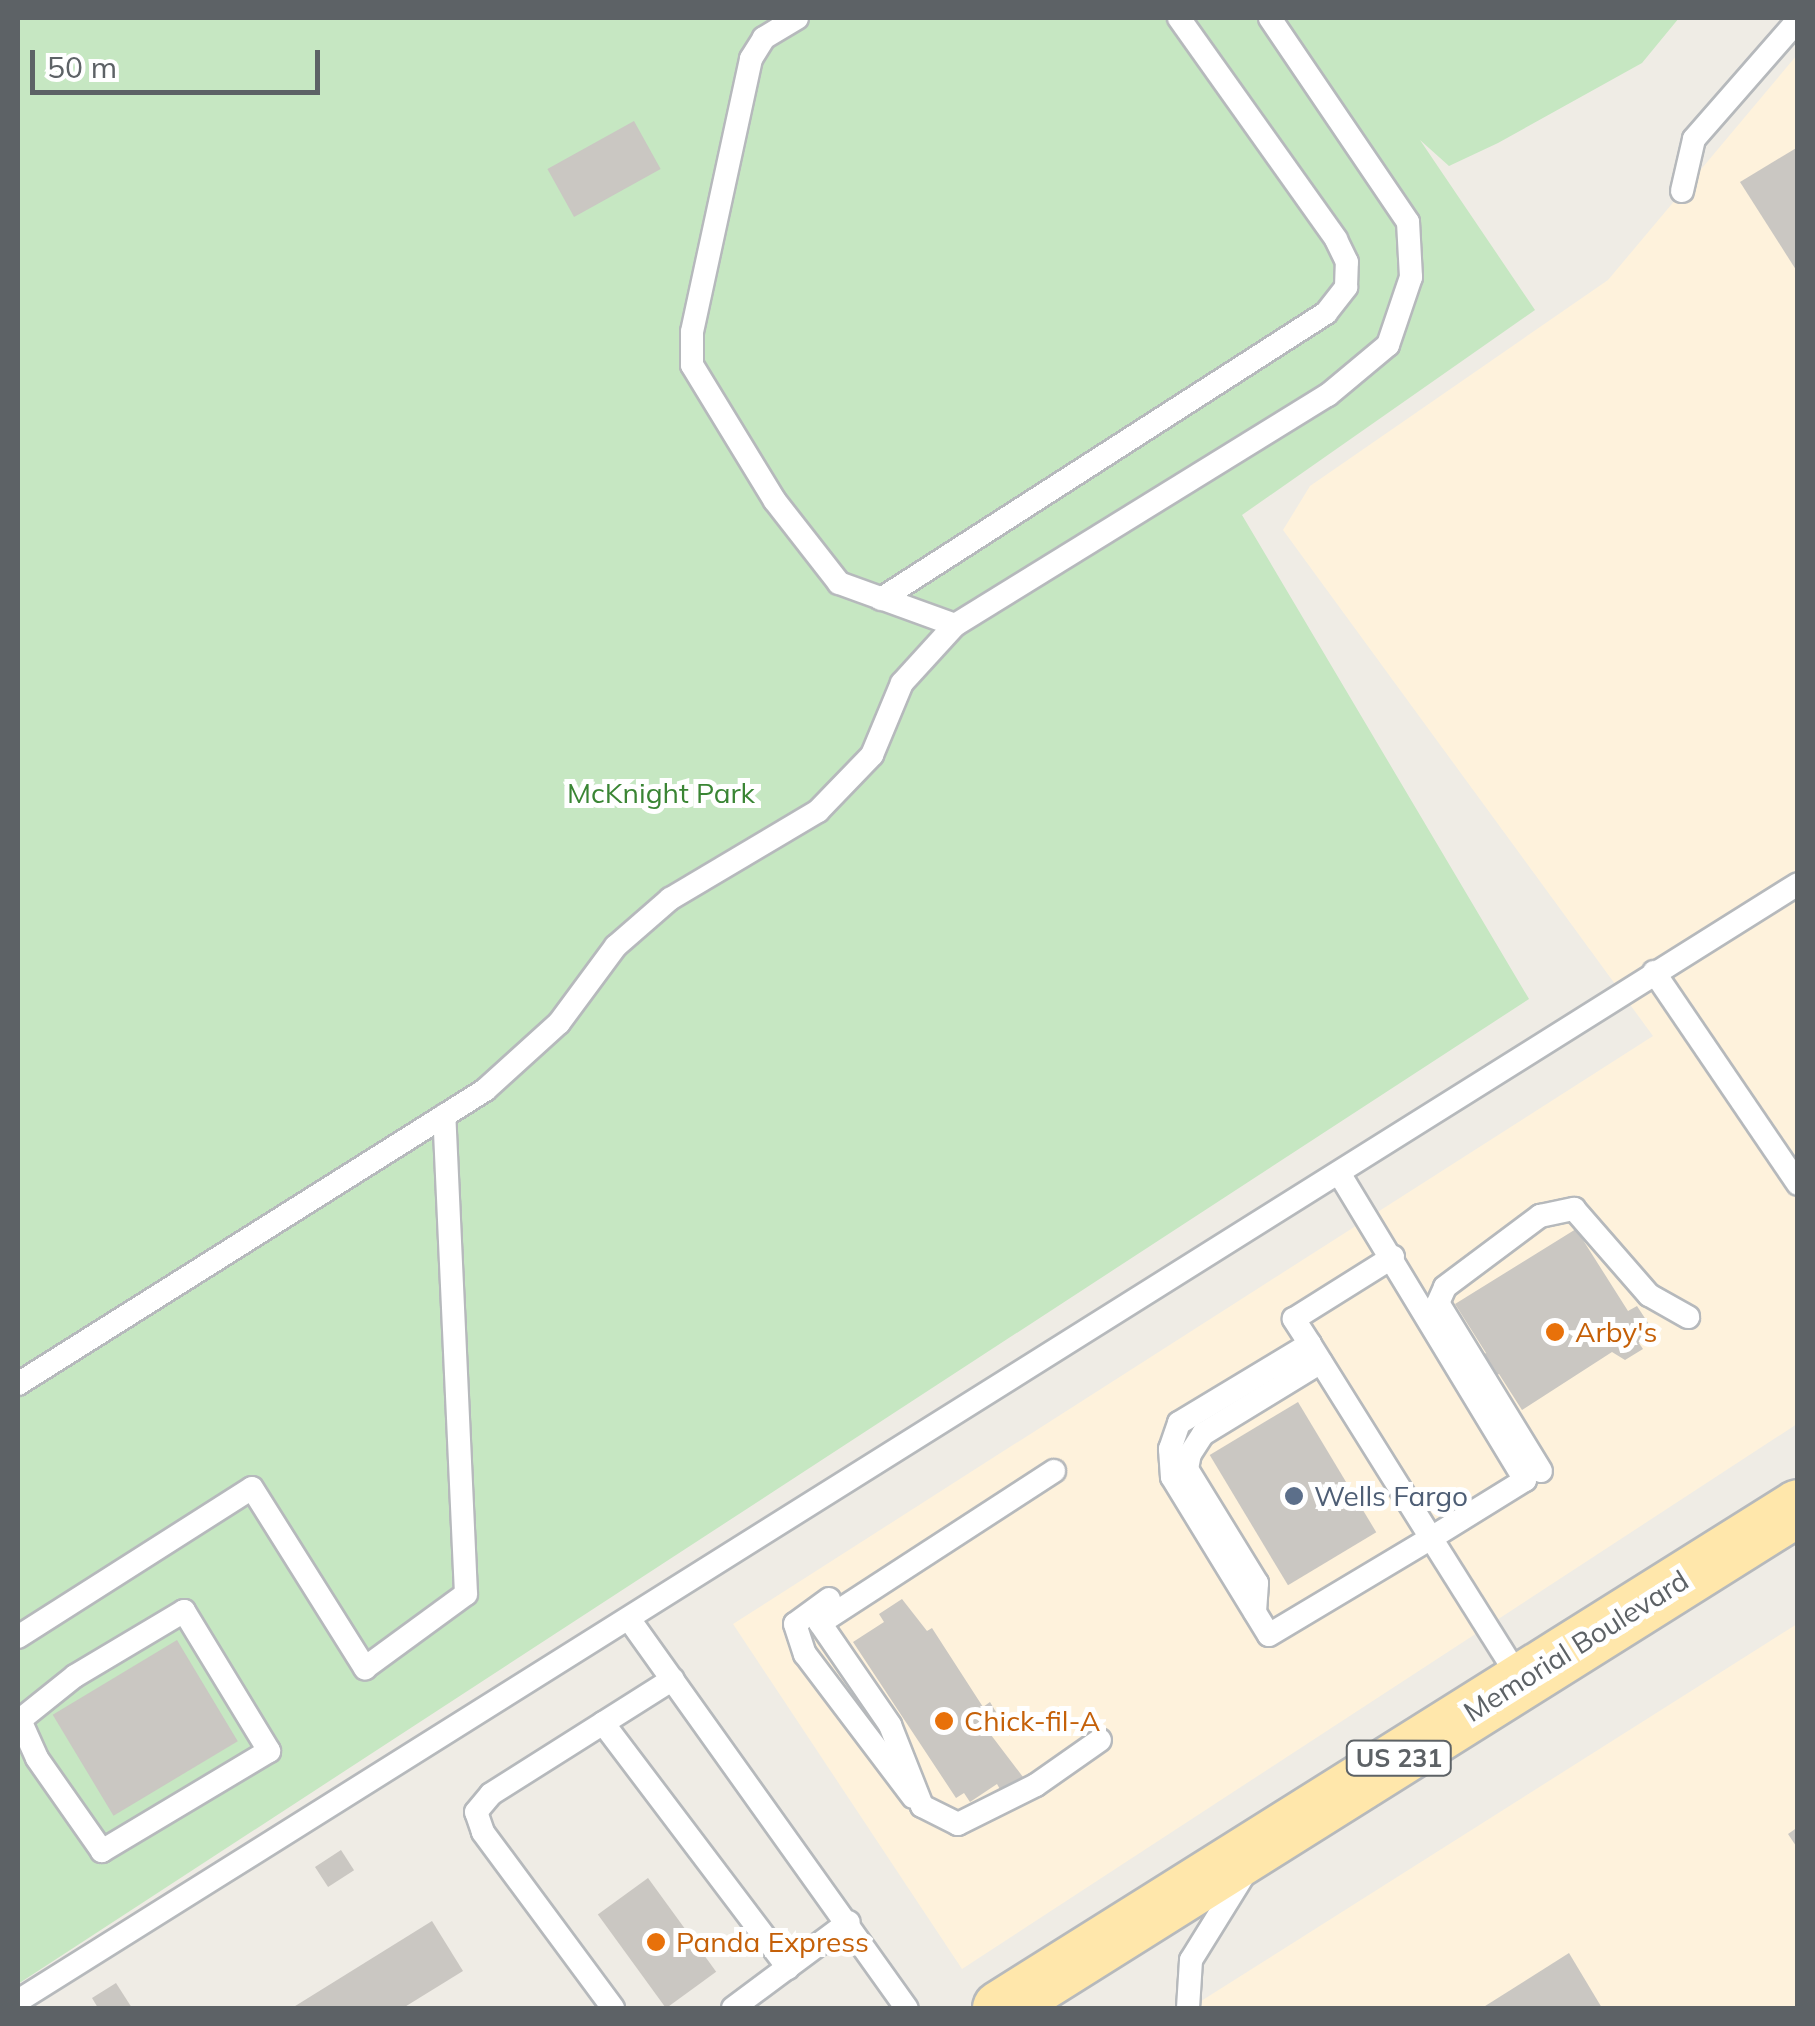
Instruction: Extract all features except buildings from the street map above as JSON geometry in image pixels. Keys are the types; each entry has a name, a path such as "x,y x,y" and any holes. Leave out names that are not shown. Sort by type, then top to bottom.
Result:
{"main road":[{"name":"Memorial Boulevard","path":"1000,2008 1798,1507"}],"lane":[{"path":"797,18 764,38 751,59 692,332 692,365 815,558 840,582 955,625"},
{"path":"881,599 1326,313 1346,287 1347,262 1336,239 1179,18"},
{"path":"18,1384 485,1090 560,1022 616,946 670,899 818,811 872,756 902,683 955,625 1328,395 1388,345 1411,277 1408,222 1270,18"},
{"path":"1682,191 1694,139 1798,20"},
{"path":"18,2002 1798,884"},
{"path":"1654,972 1798,1184"},
{"path":"18,1638 252,1488 365,1668 466,1594 444,1116"},
{"path":"1316,1353 1179,1423 1170,1448 1172,1477 1269,1635 1525,1480 1339,1173"},
{"path":"1541,1471 1438,1303 1444,1287 1540,1216 1574,1209 1649,1295 1688,1316"},
{"path":"1393,1257 1294,1319 1521,1680"},
{"path":"1054,1471 820,1623 890,1725 922,1806 958,1824 990,1812 1100,1740"},
{"path":"184,1610 268,1751 102,1851 27,1764 20,1720 76,1676 184,1610"},
{"path":"628,1618 849,1922 906,2008"},
{"path":"612,2008 484,1832 476,1812 491,1794 672,1679"},
{"path":"603,1723 788,1968"},
{"path":"1188,2008 1191,1960 1267,1841"},
{"path":"733,2008 849,1922"}],"shaded area":[{"path":"1797,55 1797,1424 962,1969 733,1624 1653,1036 1283,530 1310,486 1608,280"},
{"path":"1797,1624 1797,2008 1190,2008"}],"green space":[{"name":"McKnight Park","path":"18,18 1679,18 1642,63 1498,143 1449,166 1420,140 1535,310 1242,515 1529,999 18,1984"}],"place":[{"name":"Arby's","path":"1555,1332"},
{"name":"Wells Fargo","path":"1294,1496"},
{"name":"Chick-fil-A","path":"944,1721"},
{"name":"Panda Express","path":"656,1942"}]}
